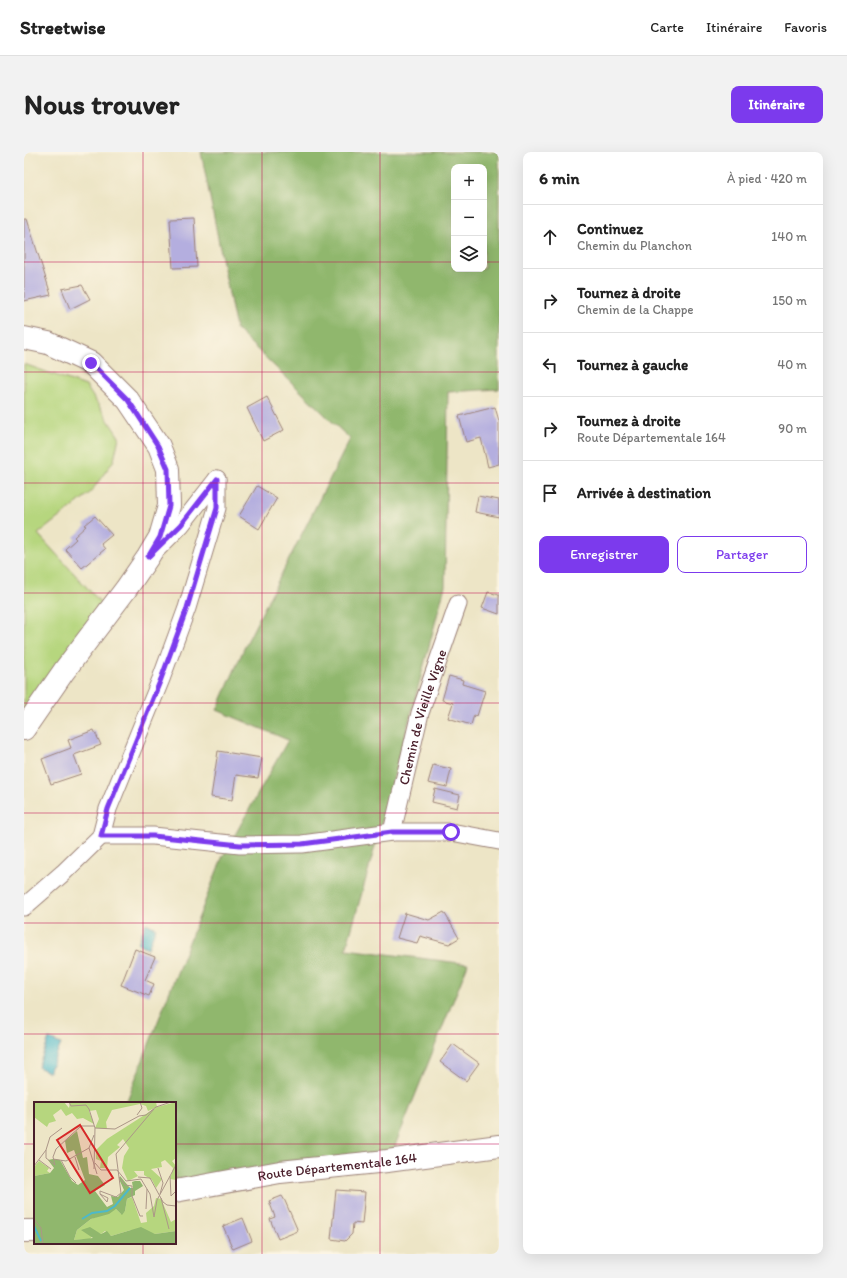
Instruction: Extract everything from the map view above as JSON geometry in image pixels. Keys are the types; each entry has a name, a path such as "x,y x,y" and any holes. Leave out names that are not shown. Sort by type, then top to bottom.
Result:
{"street":[{"path":"24,338 48,343 91,363 128,400 158,446 168,469 169,506 160,537 148,557 126,589 64,671 24,729"},
{"path":"24,907 63,873 101,836 108,809 161,679 187,608 217,508 217,479 181,525 148,557"},
{"name":"Chemin de Vieille Vigne","path":"392,832 420,713 458,604"},
{"path":"101,836 153,836 240,845 302,844 392,832 451,832 499,841"},
{"name":"Route Départementale 164","path":"176,1191 280,1172 387,1161 499,1146"}],"green space":[{"path":"201,152 499,152 499,389 448,392 445,586 384,815 346,949 468,964 392,1153 176,1182 176,1102 126,1102 222,858 288,740 217,710 246,644 350,439 236,329"},
{"path":"24,364 86,386 119,437 114,460 90,493 38,534 101,603 24,714"}],"water":[{"path":"146,923 156,928 148,948 138,943"},
{"path":"49,1039 61,1044 49,1072 38,1067"}],"building":[{"path":"194,218 197,267 173,268 170,219"},
{"path":"24,219 27,219 51,295 24,301"},
{"path":"82,285 90,299 70,309 62,289"},
{"path":"267,397 284,430 263,441 247,408"},
{"path":"495,407 499,421 499,464 488,467 481,438 466,442 459,416"},
{"path":"257,486 277,498 259,529 239,516"},
{"path":"478,496 499,500 499,517 475,512"},
{"path":"95,516 112,535 101,544 105,549 82,568 65,549 76,539 74,537 86,526 84,525"},
{"path":"488,592 499,595 499,614 482,608"},
{"path":"449,676 463,680 462,684 485,691 477,716 474,715 471,725 448,718 453,703 442,700"},
{"path":"94,730 101,745 74,755 81,774 51,784 42,759 71,748 68,740"},
{"path":"218,751 262,758 258,778 236,775 232,800 211,797"},
{"path":"433,765 451,769 447,787 428,783"},
{"path":"435,789 460,795 457,808 432,802"},
{"path":"444,912 459,938 449,944 420,936 417,943 397,938 405,913 429,920"},
{"path":"135,949 155,957 145,980 154,984 149,996 121,985"},
{"path":"453,1044 479,1063 466,1081 440,1062"},
{"path":"336,1190 365,1192 362,1224 353,1223 352,1234 345,1241 331,1239"},
{"path":"282,1196 298,1231 278,1239 270,1219 275,1217 269,1201"},
{"path":"243,1218 252,1241 233,1249 223,1226"}],"route":[{"path":"91,363 128,400 158,446 168,469 169,506 160,537 148,557 181,525 217,479 217,508 187,608 161,679 108,809 101,836 153,836 240,845 302,844 392,832 451,832"}]}
